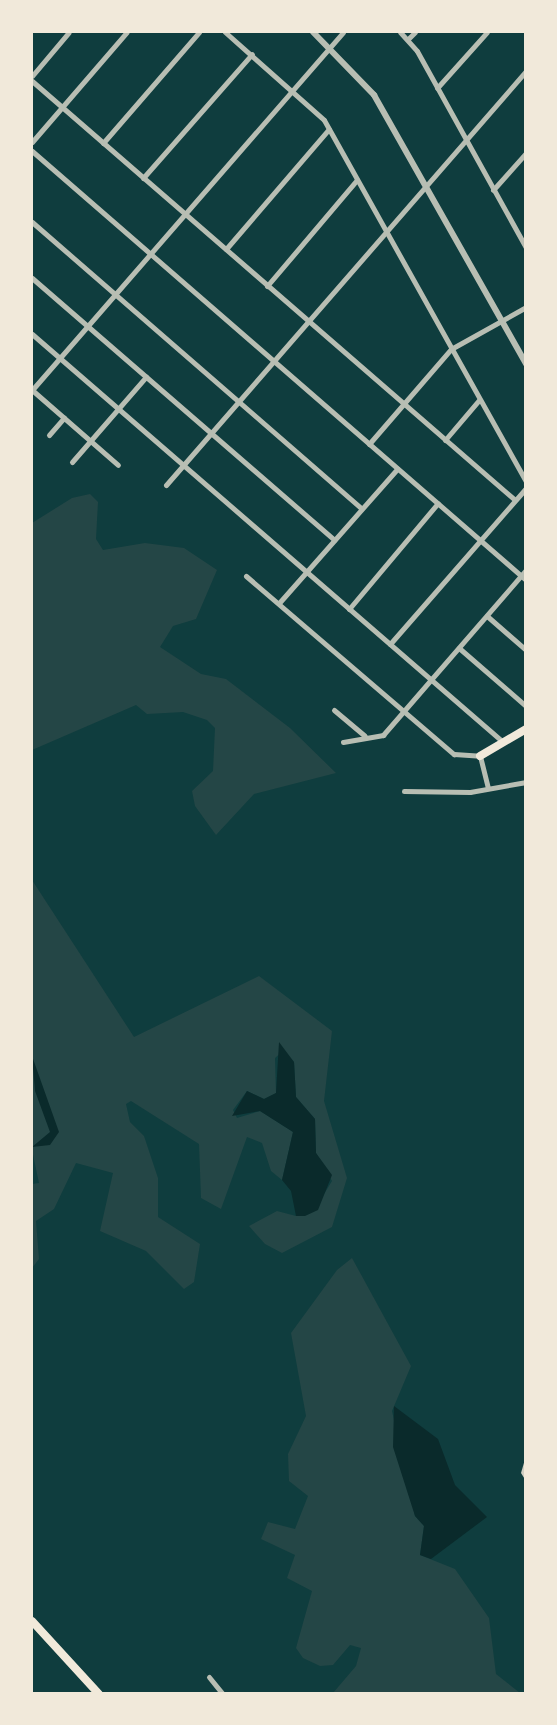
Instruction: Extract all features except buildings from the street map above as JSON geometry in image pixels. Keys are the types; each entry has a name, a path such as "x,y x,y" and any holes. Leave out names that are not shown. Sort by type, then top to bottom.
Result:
{"main road":[{"path":"480,756 525,729"},
{"path":"32,1621 99,1694"}],"street":[{"path":"32,76 69,32"},
{"path":"32,142 127,32"},
{"path":"103,143 199,32"},
{"path":"225,32 293,90 329,129 525,482"},
{"path":"313,32 330,46 374,95 525,364"},
{"path":"118,465 32,390 343,32"},
{"path":"400,32 408,39 437,88 493,190 523,238 525,248"},
{"path":"408,39 415,32"},
{"path":"437,88 487,32"},
{"path":"143,178 252,54"},
{"path":"166,485 426,185 524,76"},
{"path":"32,81 514,500"},
{"path":"226,249 329,129"},
{"path":"32,151 523,578"},
{"path":"493,190 525,153"},
{"path":"267,286 357,180"},
{"path":"32,222 361,508"},
{"path":"32,278 334,540"},
{"path":"369,444 451,349 525,307"},
{"path":"32,334 503,742"},
{"path":"72,462 146,376"},
{"path":"445,440 479,400"},
{"path":"49,435 64,418"},
{"path":"279,603 397,468"},
{"path":"390,644 525,488"},
{"path":"349,609 438,504"},
{"path":"343,742 365,736 383,735 523,578 525,570"},
{"path":"246,576 454,754 480,756 488,787"},
{"path":"487,616 525,650"},
{"path":"459,648 525,706"},
{"path":"334,710 365,736"},
{"path":"404,791 488,787 525,782"},
{"path":"525,1137 525,1154"},
{"path":"209,1677 223,1694"}],"shaded area":[{"path":"90,494 98,502 96,539 103,550 145,543 184,548 217,570 196,619 173,626 160,647 201,674 226,679 290,728 336,773 254,794 216,835 195,806 192,791 213,771 215,728 207,720 183,712 147,714 136,705 32,750 32,523 72,498"},
{"path":"32,880 134,1037 259,976 332,1031 324,1101 347,1178 332,1227 282,1253 265,1244 249,1226 277,1211 296,1216 324,1194 332,1181 316,1153 315,1119 296,1097 294,1062 283,1051 275,1058 276,1093 264,1099 247,1091 233,1110 237,1118 260,1111 293,1132 282,1180 271,1171 262,1143 247,1137 221,1209 201,1198 199,1144 131,1101 126,1104 130,1122 144,1136 158,1178 158,1217 200,1244 194,1282 184,1289 146,1251 100,1231 113,1173 76,1163 54,1209 36,1221 39,1259 32,1268 32,1184 39,1183 32,1150"},
{"path":"279,1042 294,1062 296,1097 315,1119 316,1153 332,1175 318,1210 305,1216 296,1216 291,1191 282,1180 293,1132 260,1111 232,1116 247,1091 264,1099 276,1093"},
{"path":"32,1056 59,1132 50,1145 32,1147 50,1132 35,1091"},
{"path":"352,1258 411,1366 392,1411 415,1516 424,1526 420,1555 455,1569 489,1618 496,1674 520,1693 333,1693 356,1666 361,1648 350,1645 333,1665 320,1666 303,1658 296,1648 312,1591 287,1578 295,1555 261,1539 268,1522 295,1529 308,1496 289,1481 288,1454 306,1416 291,1333 337,1270"},
{"path":"394,1406 438,1439 455,1485 487,1517 431,1559 420,1555 424,1526 415,1516 393,1447"}]}
